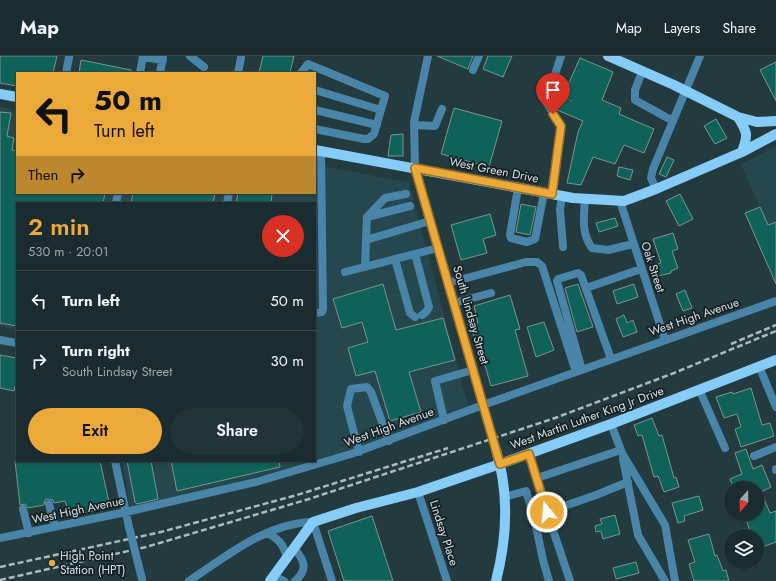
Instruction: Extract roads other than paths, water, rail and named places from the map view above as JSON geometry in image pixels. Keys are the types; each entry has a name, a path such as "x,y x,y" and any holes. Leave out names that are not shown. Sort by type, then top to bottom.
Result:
{"main road":[{"path":"608,56 686,91 738,118 757,122 776,121"},
{"path":"0,94 16,97"},
{"path":"738,118 746,130 747,138 742,152"},
{"name":"West Green Drive","path":"318,151 552,194 585,199 620,201 656,189 742,152 776,134"},
{"name":"West Martin Luther King Jr Drive","path":"313,522 356,508 418,492 529,454 776,360"},
{"name":"South Lindsay Street","path":"496,450 500,464 504,497 504,534 496,581"},
{"path":"272,578 313,522"}],"street":[{"path":"190,56 204,67"},
{"name":"South Lindsay Street","path":"428,56 416,106 414,125 415,168 496,450"},
{"path":"473,70 479,56"},
{"path":"518,188 510,235 512,238 527,242 535,239 552,194 561,126 546,102 561,56"},
{"path":"656,189 651,178 653,169 700,56"},
{"path":"66,72 69,57"},
{"path":"140,72 143,57 163,58 160,72"},
{"path":"238,72 241,58"},
{"path":"302,72 308,64 383,94 385,99 374,134 368,139 316,129"},
{"path":"642,72 635,90 635,100 673,121"},
{"path":"316,90 381,110"},
{"path":"414,125 435,126 442,109"},
{"path":"316,110 377,125"},
{"path":"318,151 323,279 318,313"},
{"path":"365,266 367,217 385,198 406,194"},
{"path":"552,194 560,209 563,247"},
{"path":"585,199 584,218 586,240 592,248 608,250 633,244"},
{"name":"Oak Street","path":"620,201 665,340"},
{"path":"367,217 410,206"},
{"path":"366,240 430,221"},
{"path":"345,272 438,248"},
{"path":"395,259 410,313 418,316 426,312 429,307 415,254"},
{"path":"448,283 526,262 537,262 542,266 560,321 579,371"},
{"path":"586,288 641,269"},
{"path":"579,371 557,281 558,279 578,273 581,275 611,360"},
{"path":"454,303 491,293"},
{"name":"West High Avenue","path":"0,538 126,512 256,482 358,452 483,405 776,301"},
{"path":"0,340 16,343"},
{"path":"759,366 776,406"},
{"path":"444,420 435,381 473,370"},
{"path":"358,452 346,406 351,389 367,387 371,392 389,441"},
{"path":"699,389 725,448"},
{"path":"611,424 622,451 665,525 675,581"},
{"path":"754,456 776,447"},
{"path":"537,478 622,451"},
{"path":"622,451 638,535 665,581"},
{"path":"529,454 570,581"},
{"path":"115,462 142,580"},
{"path":"534,517 628,482"},
{"path":"504,497 540,487"},
{"path":"526,491 534,517 549,581"},
{"name":"Lindsay Place","path":"418,492 447,581"},
{"path":"49,504 55,527"},
{"path":"23,509 29,533"},
{"path":"189,581 260,535 296,522 313,522 332,581"},
{"path":"267,533 278,539 284,547 287,558"},
{"path":"294,548 304,559 302,571 295,581"},
{"path":"272,578 284,581"}],"railway":[{"path":"731,344 776,325"},
{"path":"0,580 146,547 309,499 555,418 674,373 776,331"},
{"path":"0,567 161,532 297,495 448,448"}],"place":[{"name":"High Point Station (HPT)","path":"52,563"}]}
